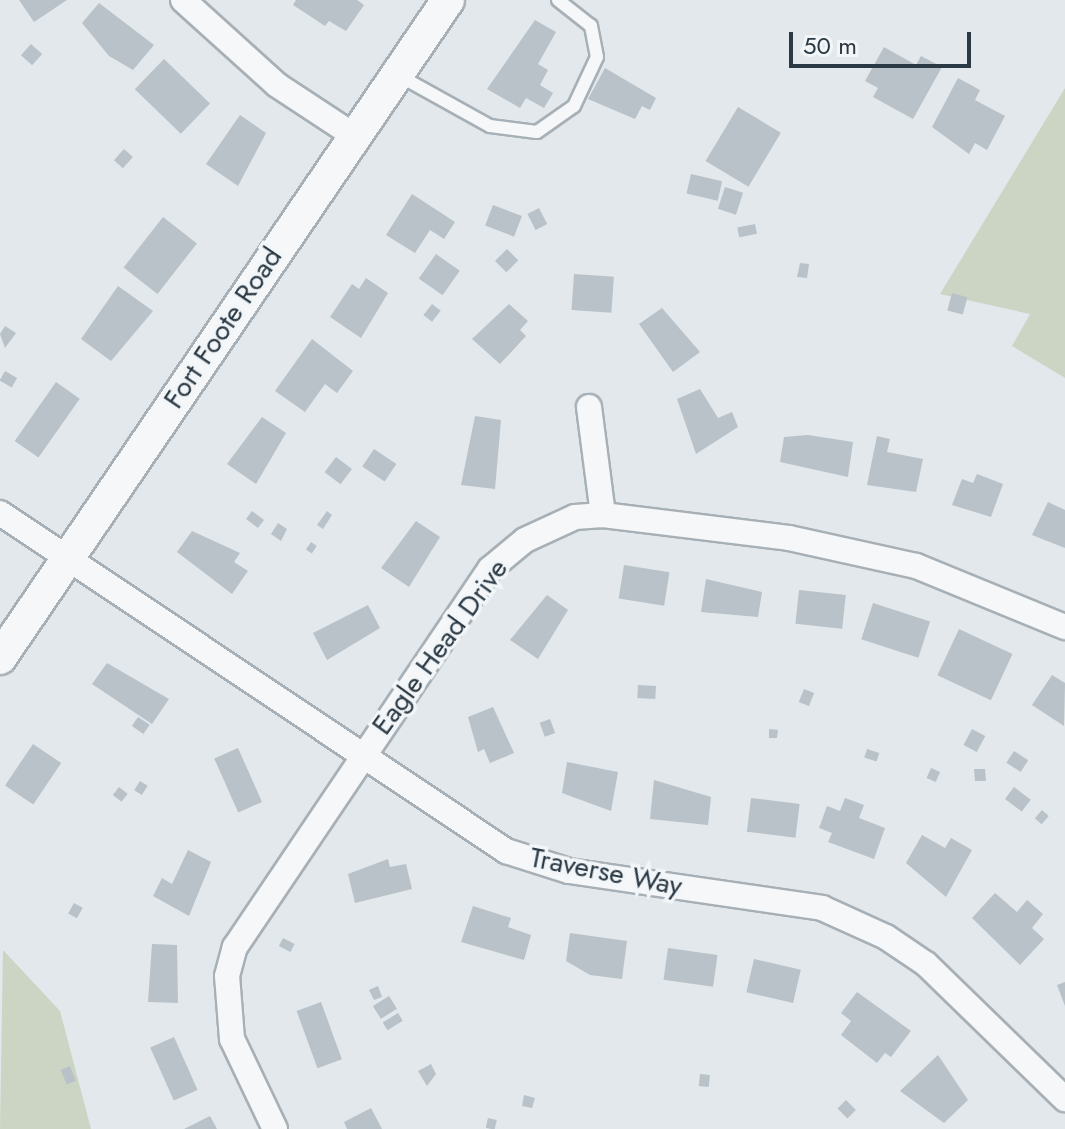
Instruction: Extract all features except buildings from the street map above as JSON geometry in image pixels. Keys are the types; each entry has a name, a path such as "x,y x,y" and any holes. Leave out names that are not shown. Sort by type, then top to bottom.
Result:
{"street":[{"path":"183,0 277,85 353,135"},
{"name":"Fort Foote Road","path":"0,658 353,135 448,0"},
{"path":"589,407 603,515"},
{"name":"Traverse Way","path":"0,513 463,828 538,863 822,908 855,920 926,964 1065,1099"},
{"name":"Eagle Head Drive","path":"275,1129 232,1039 227,976 260,901 490,569 549,525 603,515 863,551 966,583 1065,627"}],"lane":[{"path":"396,74 490,126 537,132 574,106 597,57 591,26 558,0"}],"green space":[{"path":"1065,88 1065,378 1012,346 1030,314 940,294"},
{"path":"3,950 60,1011 91,1129 0,1129"}]}
